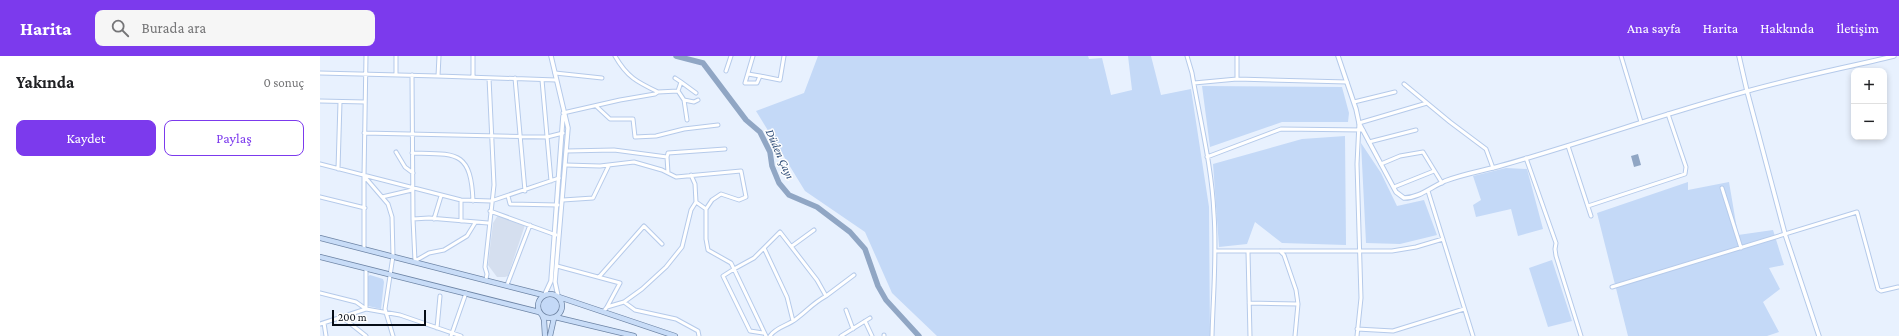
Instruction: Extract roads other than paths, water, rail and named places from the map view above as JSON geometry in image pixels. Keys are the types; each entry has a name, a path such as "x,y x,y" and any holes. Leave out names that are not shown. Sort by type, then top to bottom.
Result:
{"main road":[{"path":"320,238 486,279 544,295 551,293 605,309 675,336"},
{"path":"320,257 540,314 545,318 555,317 614,334 634,336"},
{"path":"544,295 537,305 544,320 544,336"},
{"path":"550,336 555,317 562,309 562,304 558,296"}],"street":[{"path":"364,250 364,133 366,56"},
{"path":"396,56 396,75"},
{"path":"438,76 439,56"},
{"path":"473,56 473,76"},
{"path":"551,56 563,113 568,128 555,282 558,296"},
{"path":"615,56 621,68 634,80 658,92"},
{"path":"726,71 731,56"},
{"path":"754,56 746,83 757,83 760,76"},
{"path":"748,74 780,80 784,56"},
{"path":"1187,56 1194,83 1212,182 1215,251 1212,336"},
{"path":"1237,56 1237,79"},
{"path":"1338,56 1354,102 1359,123 1396,192 1404,198 1418,196 1442,183 1746,91 1894,56"},
{"path":"1621,56 1641,122"},
{"path":"1739,56 1746,91 1785,234 1819,336"},
{"path":"554,72 602,78"},
{"path":"320,73 473,76 489,78 556,80"},
{"path":"412,75 413,219 415,261 429,253 444,250 467,236 475,223"},
{"path":"486,279 487,274 485,267 488,223 494,185 493,136 489,78"},
{"path":"515,78 525,191"},
{"path":"675,78 696,93"},
{"path":"1194,83 1237,79 1346,82"},
{"path":"542,80 551,181"},
{"path":"678,91 681,82"},
{"path":"1404,84 1486,149 1493,168"},
{"path":"563,113 655,94 658,92 678,91"},
{"path":"678,91 684,100 687,120"},
{"path":"1354,102 1395,92"},
{"path":"684,100 694,102 698,100"},
{"path":"320,101 365,102"},
{"path":"338,169 340,102"},
{"path":"1359,123 1427,103"},
{"path":"596,106 610,119 633,119 635,137 656,136 684,129 718,125"},
{"path":"544,295 551,281 556,235 563,113"},
{"path":"1588,206 1685,174 1686,168 1668,114"},
{"path":"1356,336 1361,298 1361,251 1357,164 1359,123"},
{"path":"1207,157 1281,129 1345,128 1363,130"},
{"path":"1368,142 1416,130"},
{"path":"364,133 547,137 562,133"},
{"path":"1568,146 1591,216"},
{"path":"668,173 668,153 725,149"},
{"path":"567,151 614,150 667,157"},
{"path":"1381,164 1400,156 1422,151 1442,183"},
{"path":"396,152 405,167 413,173"},
{"path":"412,153 448,154 460,159 467,166 470,172 473,201"},
{"path":"1526,158 1556,243 1556,256 1581,336"},
{"path":"566,165 609,165 634,162 676,177 742,171 746,196 739,200 721,194 712,200 706,209 706,239 708,250 731,263 765,334"},
{"path":"320,164 441,196 473,201 491,201 525,191 559,178"},
{"path":"563,200 593,198 609,165"},
{"path":"1394,187 1434,171"},
{"path":"605,309 624,302 642,289 666,267 682,247 691,210 696,202 695,184 691,175"},
{"path":"364,176 388,204 392,217 394,256 390,275 386,311 393,336"},
{"path":"1722,188 1741,248"},
{"path":"382,197 413,189"},
{"path":"1428,191 1472,336"},
{"path":"434,219 441,196"},
{"path":"508,196 510,204 558,205"},
{"path":"320,197 364,208"},
{"path":"461,200 461,221"},
{"path":"696,202 706,209"},
{"path":"490,211 556,235"},
{"path":"1612,287 1857,212 1878,289 1881,291 1898,287"},
{"path":"413,219 425,218 488,223"},
{"path":"507,285 530,225"},
{"path":"599,277 644,226 662,244"},
{"path":"792,246 814,230"},
{"path":"765,334 750,331 723,276 754,258 780,232 817,280 826,296"},
{"path":"1215,251 1392,251 1416,247 1442,239"},
{"path":"764,248 787,297 793,321"},
{"path":"1280,250 1284,255 1296,290 1298,304 1295,336"},
{"path":"1248,252 1250,336"},
{"path":"557,266 620,283 605,309"},
{"path":"366,268 366,309"},
{"path":"770,336 774,331 793,321 811,305 826,296 854,275"},
{"path":"320,293 356,302 366,309"},
{"path":"452,335 466,294"},
{"path":"437,328 440,296"},
{"path":"356,302 356,312"},
{"path":"624,302 635,310 676,319 698,331 699,336"},
{"path":"1249,303 1298,304"},
{"path":"326,336 322,324 366,309 386,311 437,328 452,335 461,336"},
{"path":"1357,329 1393,331 1464,309"},
{"path":"846,310 853,329"},
{"path":"342,316 356,330 366,336"},
{"path":"841,336 847,335 853,329 870,318"},
{"path":"865,321 872,336"}],"waterway":[{"name":"Düden Çayı","path":"676,56 703,63 746,120 760,132 770,152 772,166 779,183 789,195 817,207 850,232 865,249 878,286 886,300 919,336"}]}
